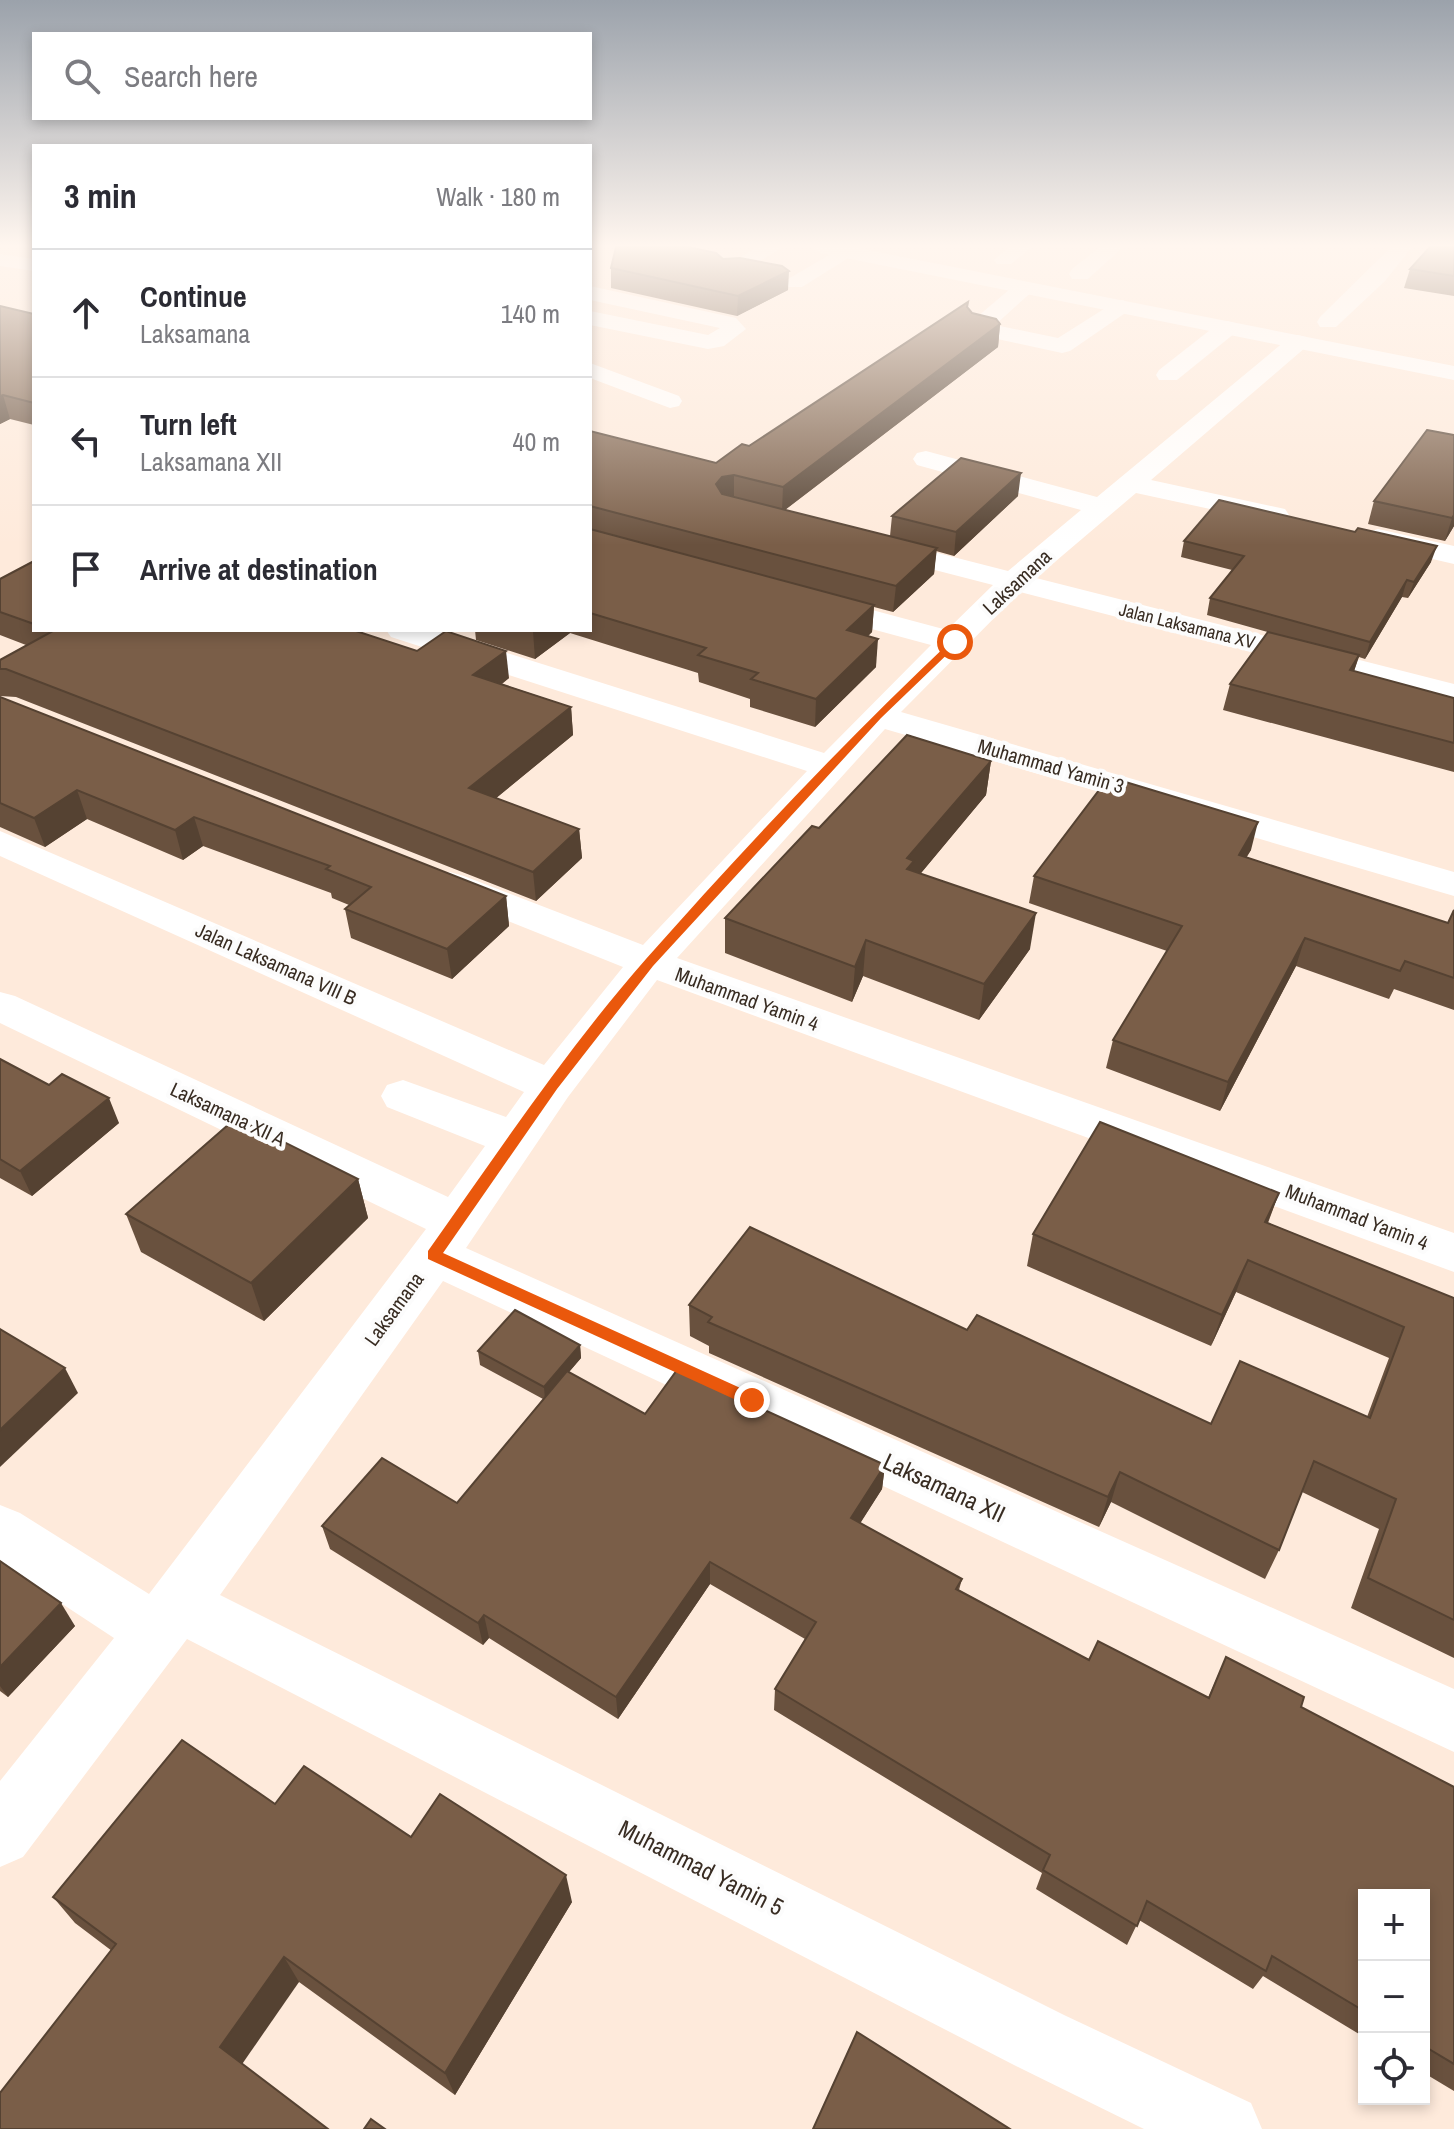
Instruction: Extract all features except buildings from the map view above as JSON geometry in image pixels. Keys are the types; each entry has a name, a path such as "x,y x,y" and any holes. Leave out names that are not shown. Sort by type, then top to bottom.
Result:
{"street":[{"path":"1168,375 1204,346"},
{"name":"Laksamana","path":"0,1834 168,1618 552,1086 649,963 878,716 1014,581 1291,346"},
{"path":"1371,346 1454,373"},
{"path":"592,371 670,401"},
{"path":"926,459 1115,495 1299,520"},
{"path":"1346,531 1454,555"},
{"name":"Jalan Laksamana XV","path":"851,540 1454,694"},
{"path":"789,596 955,642"},
{"path":"408,632 831,767"},
{"name":"Muhammad Yamin 3","path":"878,716 1454,884"},
{"name":"Jalan Laksamana VIII B","path":"0,842 552,1086"},
{"name":"Muhammad Yamin 4","path":"414,870 649,963 1454,1253"},
{"name":"Laksamana XII A","path":"0,1006 445,1238"},
{"path":"403,1096 515,1139"},
{"name":"Laksamana XII","path":"445,1238 1454,1721"},
{"name":"Muhammad Yamin 5","path":"0,1531 168,1618 1225,2129"}],"route":[{"path":"752,1400 434,1255 552,1086 649,963 878,716 955,642"}]}
